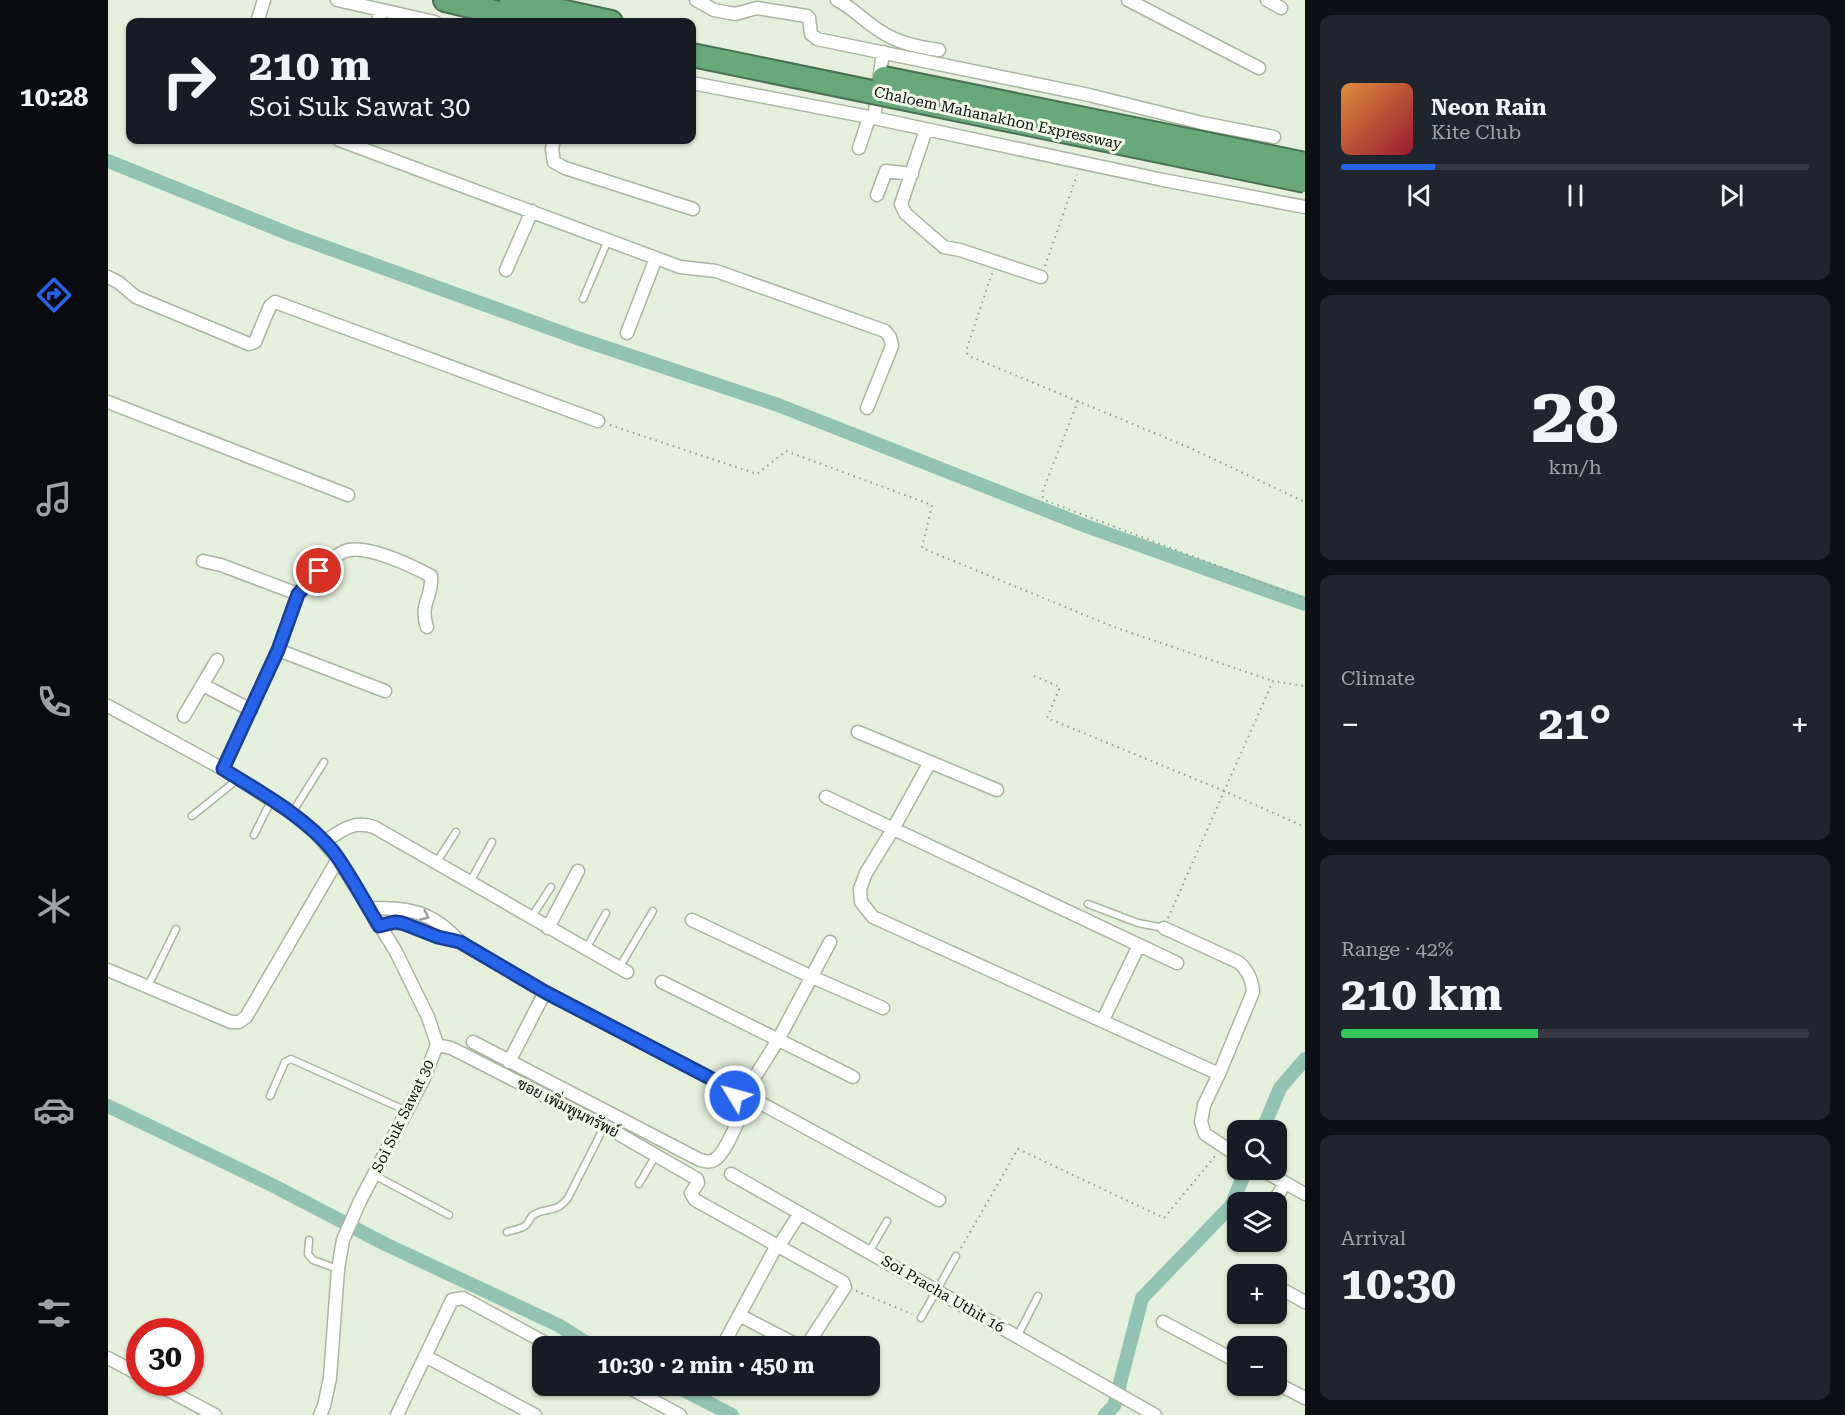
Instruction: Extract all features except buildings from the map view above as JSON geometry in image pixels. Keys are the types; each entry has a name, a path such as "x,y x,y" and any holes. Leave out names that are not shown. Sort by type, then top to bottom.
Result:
{"highway":[{"path":"445,0 523,18"},
{"path":"511,0 593,18"},
{"name":"Chaloem Mahanakhon Expressway","path":"696,40 1305,164"},
{"name":"Chaloem Mahanakhon Expressway","path":"696,55 1305,181"}],"street":[{"path":"258,18 264,0"},
{"path":"337,0 380,17"},
{"path":"484,0 563,18"},
{"path":"696,0 714,10 735,14 757,8 807,16 811,34 817,39 1080,93 1202,123 1274,137"},
{"path":"837,0 852,3 879,31 895,39 911,45 939,50"},
{"path":"1128,0 1259,68"},
{"path":"1267,0 1281,8"},
{"path":"696,47 1305,172"},
{"path":"859,148 871,118 883,52"},
{"path":"696,84 1305,207"},
{"path":"926,129 901,204 905,213 944,247 1041,277"},
{"path":"350,144 656,258 693,270 716,271 885,331 890,337 892,346 867,408"},
{"path":"553,144 554,162 565,168 693,209"},
{"path":"877,195 886,171 912,174"},
{"path":"506,270 532,211"},
{"path":"627,333 656,258"},
{"path":"108,277 136,297 249,344 255,342 270,306 275,302 598,421"},
{"path":"108,402 348,495"},
{"path":"223,769 278,650 298,594 319,571 342,552 353,549 368,550 431,576 432,586 423,613 427,627"},
{"path":"203,561 221,565 298,594"},
{"path":"278,650 385,691"},
{"path":"184,716 217,660"},
{"path":"203,685 250,710"},
{"name":"Soi Suk Sawat 30","path":"108,706 238,778 292,813 324,842 338,859 394,950 428,1017 437,1045 424,1078 343,1240 338,1269 330,1378 320,1415"},
{"path":"858,732 997,790"},
{"path":"930,762 866,873 860,889 861,902 873,917 1219,1074"},
{"path":"826,797 1177,963"},
{"path":"324,842 351,825 365,825 623,970"},
{"path":"108,970 231,1022 239,1022 246,1017 338,859"},
{"path":"548,928 578,871"},
{"path":"368,908 395,908 417,912 445,925 460,942"},
{"path":"692,920 812,977 884,1008"},
{"path":"379,926 395,922 402,923 438,937 460,942 545,992 735,1091"},
{"path":"1164,928 1238,962 1245,968 1252,981 1253,992 1204,1105 1201,1122 1205,1134 1227,1149"},
{"path":"751,1083 778,1040 830,942"},
{"path":"1103,1020 1139,945"},
{"path":"662,982 853,1077"},
{"path":"509,1062 545,992"},
{"path":"473,1042 700,1160 708,1162 716,1160 722,1152 750,1102 757,1090 751,1083 741,1083 735,1091 737,1100 750,1102 939,1200"},
{"name":"ซอย เพิ่มพูนทรัพย์","path":"437,1045 451,1048 656,1155 697,1179 698,1183 691,1193 695,1200 780,1243"},
{"name":"Soi Pracha Uthit 16","path":"731,1174 1155,1415"},
{"path":"1280,1180 1305,1194"},
{"path":"1280,1192 1285,1183"},
{"path":"728,1336 780,1243 800,1213"},
{"path":"739,1315 795,1344 802,1345 809,1342 845,1287 843,1282 780,1243"},
{"path":"1287,1292 1305,1302"},
{"path":"397,1415 453,1300 463,1298 534,1336"},
{"path":"1163,1322 1227,1356"},
{"path":"425,1356 535,1415"},
{"path":"108,1358 126,1368"},
{"path":"1287,1389 1305,1398"},
{"path":"179,1396 215,1415"},
{"path":"645,1396 680,1415"}],"lane":[{"path":"583,299 608,240"},
{"path":"292,813 324,762"},
{"path":"192,816 238,778"},
{"path":"254,835 272,800"},
{"path":"436,863 456,832"},
{"path":"470,883 492,842"},
{"path":"531,918 551,887"},
{"path":"1088,904 1138,923 1164,928"},
{"path":"623,970 653,910"},
{"path":"586,950 606,913"},
{"path":"148,986 176,929"},
{"path":"270,1096 285,1062 291,1059 407,1110"},
{"path":"507,1232 525,1226 532,1217 542,1212 562,1206 604,1127"},
{"path":"639,1184 656,1155"},
{"path":"374,1175 449,1215"},
{"path":"869,1253 887,1221"},
{"path":"309,1240 308,1254 313,1260 338,1269"},
{"path":"921,1318 956,1256"},
{"path":"1017,1337 1038,1296"}],"path":[{"path":"1041,277 1081,162"},
{"path":"996,262 967,353 1188,447 1305,502"},
{"path":"1078,401 1042,493 1043,498 1305,599"},
{"path":"598,421 757,474 786,451 932,505 922,548 1114,627 1273,681 1305,686"},
{"path":"1034,676 1060,687 1047,718 1305,827"},
{"path":"1164,928 1273,681"},
{"path":"956,1256 1018,1149 1164,1218 1223,1147"},
{"path":"845,1287 921,1318"}],"waterway":[{"path":"108,161 292,235 577,338 778,405 1086,526 1305,604"},
{"path":"1267,1120 1280,1088 1305,1059"},
{"path":"108,1106 274,1186 385,1244 558,1325 576,1336"},
{"path":"1105,1415 1114,1406 1142,1298 1231,1206 1242,1180"},
{"path":"695,1396 732,1415"}],"route":[{"path":"319,571 298,594 278,650 223,769 266,795 315,832 338,859 379,926 395,922 402,923 438,937 460,942 545,992 735,1091 735,1096"}]}
